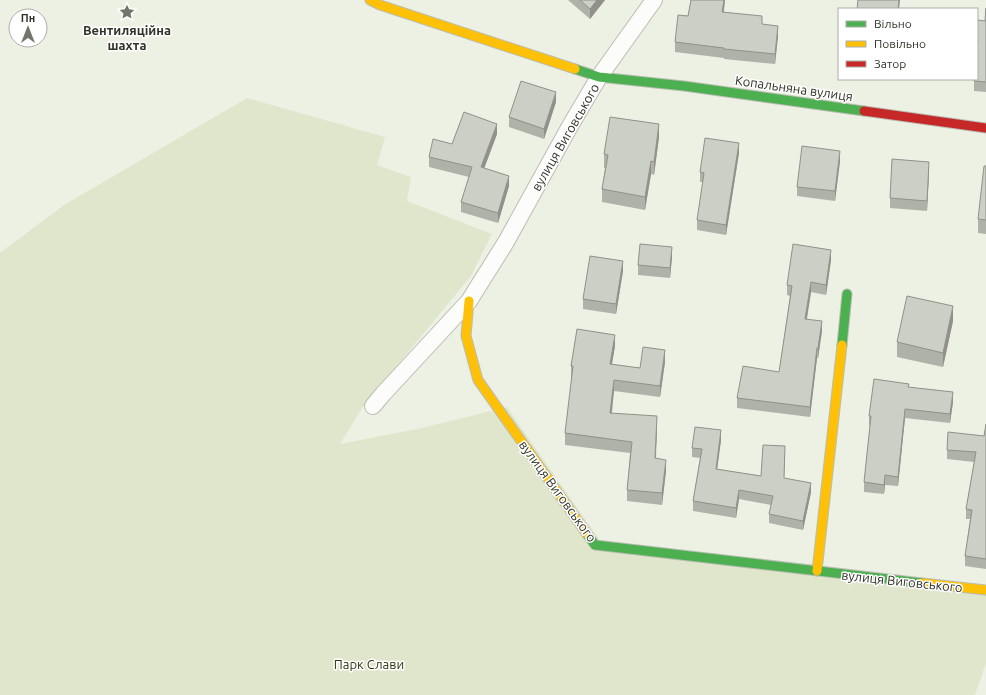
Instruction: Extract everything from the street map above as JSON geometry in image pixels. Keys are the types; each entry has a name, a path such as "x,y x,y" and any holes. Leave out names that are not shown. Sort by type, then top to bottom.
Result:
{"street":[{"name":"вулиця Виговського","path":"370,0 380,5 599,77 570,126 506,242 469,301 373,406"},
{"path":"599,77 654,0"},
{"name":"Копальняна вулиця","path":"599,77 684,86 986,128"},
{"path":"817,571 847,294"},
{"name":"вулиця Виговського","path":"469,301 466,336 478,380 595,545 986,590"}],"green space":[{"name":"Парк Слави","path":"247,98 385,137 377,165 411,177 407,201 492,234 471,276 362,408 340,444 422,428 507,407 601,542 986,585 986,663 975,695 0,695 0,253 64,205"}],"building":[{"path":"580,0 597,0 590,9"},
{"path":"691,0 724,0 722,12 762,16 762,24 778,26 775,54 675,42 678,15 688,16"},
{"path":"858,0 899,0 898,8 857,8"},
{"path":"986,8 986,82 974,81 978,80 978,20 985,21"},
{"path":"521,81 556,92 544,129 509,117"},
{"path":"464,112 497,124 481,167 509,176 498,213 461,202 472,167 429,157 433,139 452,144"},
{"path":"610,117 659,124 654,162 651,161 645,197 602,189 608,155 604,154"},
{"path":"705,138 739,143 726,225 697,220 704,173 700,172"},
{"path":"802,146 840,151 835,191 797,187"},
{"path":"892,159 929,162 927,201 890,198"},
{"path":"984,166 986,166 986,220 978,219"},
{"path":"640,244 672,247 670,268 638,265"},
{"path":"793,244 831,250 826,285 811,282 805,319 822,321 817,348 810,407 737,398 743,366 779,372 792,286 787,285"},
{"path":"590,256 623,261 616,304 583,299"},
{"path":"907,296 953,306 943,353 897,342"},
{"path":"577,329 615,335 610,364 640,368 643,347 665,350 660,386 614,380 610,413 657,416 655,458 666,460 662,493 627,490 632,442 565,433 573,366 571,366"},
{"path":"874,379 909,384 908,387 953,392 950,414 905,409 898,477 885,475 884,485 864,482 871,416 869,416"},
{"path":"986,424 986,559 965,556 972,510 966,509 976,452 947,450 948,432 984,436"},
{"path":"695,427 721,430 716,469 761,476 763,445 785,446 784,478 811,483 803,521 769,514 773,496 739,490 736,508 693,501 702,449 692,448"}],"traffic: fast":[{"path":"575,69 599,77 684,86 864,111"},
{"path":"842,345 847,294"},
{"path":"587,534 595,545 922,583"}],"traffic: slow":[{"path":"370,0 380,5 575,69"},
{"path":"469,301 466,336 478,380 587,534"},
{"path":"817,571 842,345"},
{"path":"922,583 986,590"}],"traffic: jam":[{"path":"864,111 986,128"}],"place":[{"name":"Вентиляційна шахта","path":"127,12"}]}
